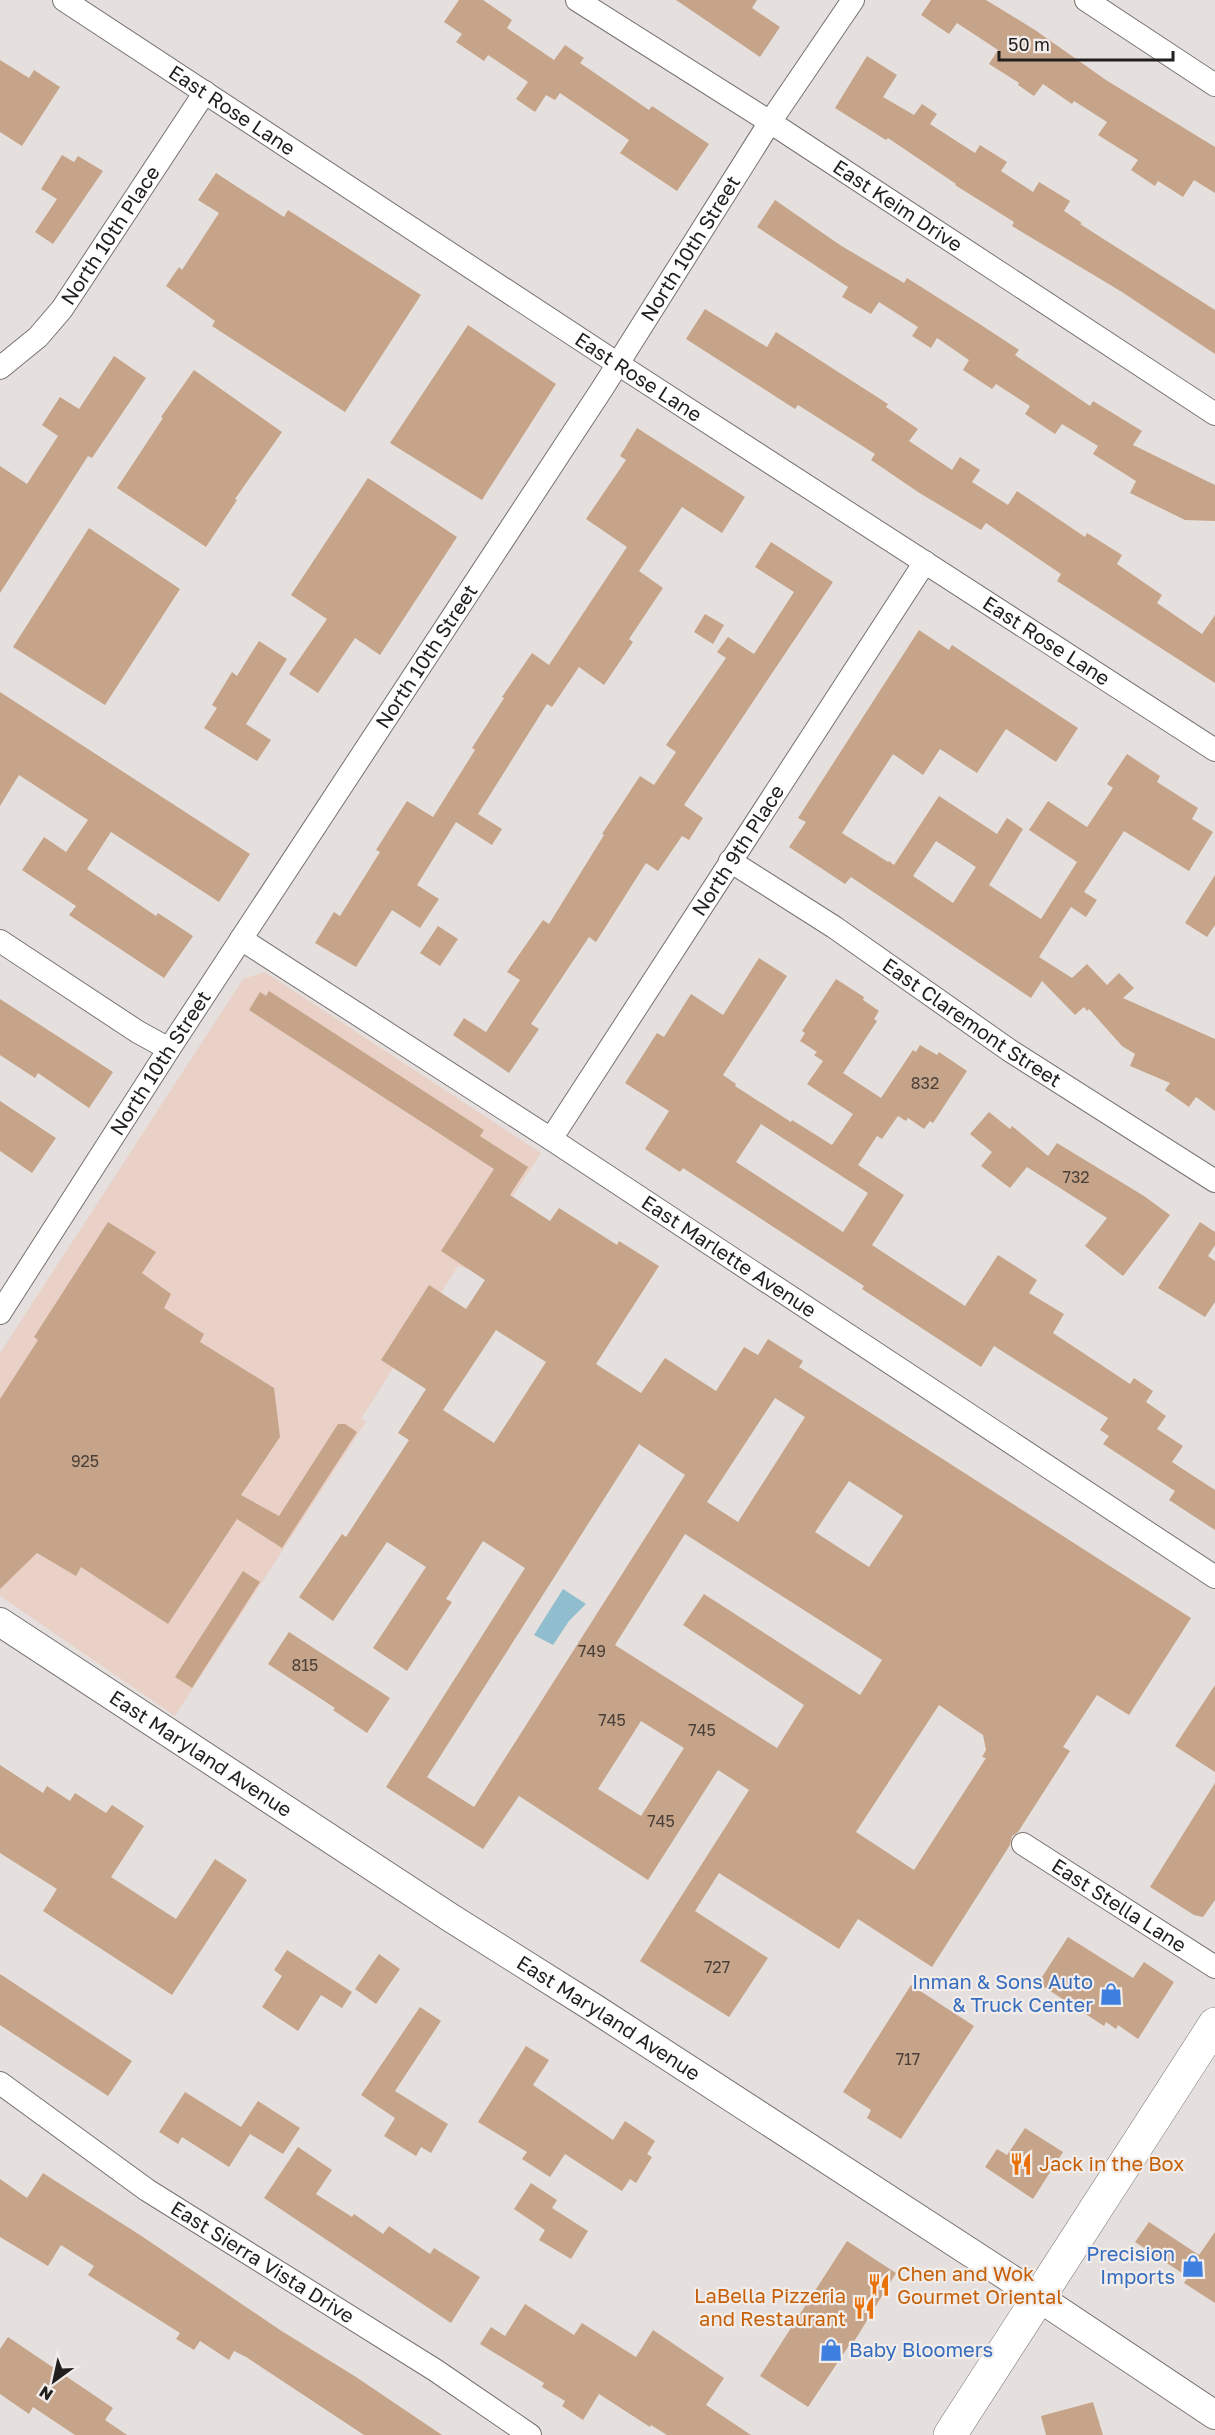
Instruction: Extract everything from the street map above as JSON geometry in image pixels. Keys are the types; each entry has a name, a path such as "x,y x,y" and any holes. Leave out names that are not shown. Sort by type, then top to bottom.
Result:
{"main road":[{"path":"950,2435 1215,2024"}],"street":[{"name":"East Rose Lane","path":"64,0 618,364 1215,750"},
{"name":"East Keim Drive","path":"577,0 770,122 1205,410 1215,414"},
{"name":"North 10th Street","path":"0,1313 169,1049 618,364 770,122 853,0"},
{"path":"1086,0 1215,85"},
{"name":"North 10th Place","path":"0,368 38,337 62,309 205,92"},
{"name":"North 9th Place","path":"551,1139 925,562"},
{"name":"East Claremont Street","path":"730,861 834,927 1010,1050 1215,1181"},
{"name":"East Marlette Avenue","path":"241,939 551,1139 1215,1578"},
{"path":"0,941 138,1032 169,1049"},
{"name":"East Maryland Avenue","path":"0,1622 451,1918 594,2008 1039,2297 1215,2415"},
{"name":"East Stella Lane","path":"1023,1844 1215,1967"},
{"name":"East Sierra Vista Drive","path":"0,2083 147,2190 435,2370 530,2435"}],"shaded area":[{"path":"265,972 541,1153 466,1269 458,1266 361,1419 366,1422 175,1716 0,1596 0,1353 243,979"}],"water":[{"path":"563,1589 586,1604 569,1621 553,1645 534,1635"}],"building":[{"path":"459,0 483,0 512,20 507,28 554,60 565,45 584,58 580,63 649,110 652,106 709,144 677,191 620,153 629,140 560,93 555,100 546,95 535,112 516,99 528,82 488,55 484,61 456,42 462,34 444,22"},
{"path":"676,0 757,0 752,8 780,27 760,57"},
{"path":"931,0 986,0 1035,30 1106,80 1215,147 1215,193 1194,180 1183,197 1158,181 1155,186 1131,170 1138,160 1098,135 1107,122 1074,101 1072,104 1043,84 1034,96 1018,85 1019,83 989,64 998,50 957,23 949,34 921,15"},
{"path":"867,56 897,75 883,97 914,115 922,104 937,114 930,124 975,153 980,145 1007,162 1001,171 1033,192 1039,182 1070,201 1064,211 1082,223 1080,224 1215,310 1215,354 1122,292 1012,226 1014,222 955,185 888,138 886,140 835,108"},
{"path":"0,60 29,78 34,70 60,87 22,146 0,132"},
{"path":"62,155 74,162 78,156 103,171 53,244 35,232 57,199 41,189"},
{"path":"216,173 284,217 288,210 421,295 345,412 212,326 215,321 166,286 179,267 182,270 219,213 198,200"},
{"path":"775,200 840,245 904,283 907,278 978,323 1019,350 1015,355 1090,406 1093,401 1142,431 1133,445 1215,485 1215,521 1185,520 1130,493 1136,481 1093,454 1098,446 1062,424 1055,434 1025,414 1030,406 996,384 992,389 963,370 969,360 937,338 931,348 912,336 918,327 879,302 871,314 842,297 848,287 757,227"},
{"path":"705,309 767,347 776,332 888,404 886,407 918,429 909,441 952,470 960,457 980,470 972,482 1008,505 1017,491 1085,537 1087,533 1122,555 1117,564 1162,595 1157,603 1202,634 1215,615 1215,683 1057,581 1061,574 986,523 981,530 918,492 871,460 875,454 798,405 795,409 686,339"},
{"path":"468,325 556,384 482,500 390,443"},
{"path":"114,356 146,378 92,458 88,456 0,593 0,466 27,484 58,436 42,425 60,397 79,409"},
{"path":"194,370 282,432 235,499 237,500 206,547 117,488 163,418 161,417"},
{"path":"637,428 745,497 722,533 682,507 639,571 663,588 629,639 633,642 604,685 579,667 552,707 547,704 478,814 502,829 492,845 456,822 417,885 439,899 420,928 392,910 356,967 315,943 334,912 340,916 380,852 376,850 407,801 433,817 475,750 472,748 504,698 502,697 532,653 549,665 627,547 586,519 626,460 620,456"},
{"path":"368,478 457,537 380,655 355,638 318,693 289,674 327,619 291,595"},
{"path":"89,528 180,589 105,705 13,647"},
{"path":"771,542 833,582 684,805 703,818 689,840 682,836 658,871 646,863 596,942 589,937 531,1024 539,1029 509,1073 453,1035 464,1018 486,1032 520,980 507,972 543,920 549,924 604,835 602,834 640,776 654,785 676,752 666,745 726,658 717,652 728,637 754,654 794,592 755,567"},
{"path":"705,614 724,625 713,644 694,632"},
{"path":"919,630 949,650 952,645 1078,728 1056,762 1006,729 977,773 940,749 923,775 893,754 842,833 888,862 894,865 939,796 997,834 1007,818 1023,829 989,885 1041,919 1077,862 1029,830 1048,801 1087,827 1113,788 1107,784 1127,754 1160,776 1157,782 1198,808 1192,819 1213,832 1189,871 1124,831 1084,892 1097,900 1086,917 1071,907 1039,957 1072,978 1087,964 1107,985 1119,973 1134,988 1123,998 1215,1039 1215,1111 1196,1097 1189,1107 1165,1090 1170,1083 1130,1066 1135,1054 1122,1046 1089,1009 1087,1011 1084,1007 1075,1015 1042,981 1031,998 851,877 845,884 789,847 806,822 798,818","holes":["936,841 976,867 953,903 913,876"]},
{"path":"259,641 287,659 246,724 271,740 257,761 204,728 217,708 212,705 232,672 237,676"},
{"path":"0,692 250,854 219,902 111,832 87,869 156,916 158,913 193,936 164,978 69,915 76,906 22,870 44,837 66,852 88,820 19,775 0,806"},
{"path":"1215,875 1215,925 1207,937 1185,923"},
{"path":"438,926 458,939 440,966 420,953"},
{"path":"759,958 787,976 723,1075 736,1084 735,1086 791,1122 792,1120 832,1145 853,1114 807,1084 823,1061 814,1055 817,1052 800,1041 805,1033 802,1031 836,979 864,997 863,1000 879,1011 874,1019 877,1021 843,1073 881,1098 913,1050 916,1052 920,1045 937,1055 939,1052 967,1071 933,1123 930,1121 924,1129 908,1118 906,1121 898,1116 882,1139 877,1136 858,1165 904,1195 872,1245 965,1306 998,1255 1037,1280 1029,1293 1064,1314 1053,1333 1130,1384 1134,1378 1153,1391 1146,1402 1166,1416 1157,1429 1183,1446 1172,1462 1215,1490 1215,1530 1169,1500 1175,1491 1103,1444 1109,1436 1100,1430 1108,1418 994,1346 981,1367 862,1289 864,1286 683,1168 680,1172 645,1149 669,1111 625,1083 657,1033 664,1037 691,994 723,1015","holes":["761,1124 868,1193 843,1232 736,1162"]},
{"path":"269,991 484,1130 480,1136 528,1167 510,1195 550,1221 559,1208 617,1245 619,1241 659,1266 596,1364 641,1393 665,1358 716,1391 744,1347 758,1355 768,1339 803,1361 799,1367 1191,1618 1129,1715 1097,1695 1063,1747 1070,1751 1018,1832 1012,1836 1010,1845 932,1967 858,1919 839,1949 719,1873 695,1911 768,1958 729,2017 640,1961 749,1790 718,1770 648,1880 519,1796 483,1849 386,1787 525,1568 483,1541 446,1599 452,1602 407,1671 373,1648 426,1567 387,1542 333,1621 299,1597 342,1534 346,1537 409,1440 398,1433 426,1389 381,1360 429,1285 466,1309 485,1280 441,1251 494,1169 249,1010 260,992 266,996","holes":["496,1330 546,1362 494,1443 443,1410","775,1398 805,1417 738,1522 707,1502","639,1444 685,1475 474,1807 427,1777","849,1481 903,1516 869,1567 815,1532","685,1534 882,1660 860,1695 704,1594 683,1625 804,1705 777,1748 615,1645","939,1705 983,1735 986,1750 982,1757 986,1758 914,1870 856,1832","641,1721 684,1748 641,1816 598,1789"]},
{"path":"0,999 113,1072 89,1108 38,1073 35,1078 0,1055"},
{"path":"0,1101 56,1138 32,1173 0,1151"},
{"path":"989,1112 1010,1129 1012,1126 1048,1156 1057,1143 1144,1196 1170,1215 1123,1276 1085,1246 1107,1218 1027,1167 1010,1188 981,1166 992,1152 970,1134"},
{"path":"108,1222 156,1252 142,1273 171,1294 164,1308 204,1334 200,1342 274,1388 280,1437 241,1495 279,1516 338,1424 345,1424 357,1432 282,1548 237,1519 168,1624 81,1567 76,1576 37,1553 0,1589 0,1399 38,1340 34,1337"},
{"path":"1200,1222 1215,1232 1215,1245 1208,1256 1215,1261 1215,1302 1205,1317 1158,1288"},
{"path":"243,1571 260,1582 192,1688 175,1677"},
{"path":"289,1632 390,1698 367,1733 333,1710 335,1708 268,1664"},
{"path":"1215,1685 1215,1772 1175,1746"},
{"path":"0,1765 43,1793 47,1786 70,1801 75,1793 106,1813 112,1805 144,1826 111,1877 176,1919 215,1859 247,1880 172,1995 43,1911 57,1889 0,1853"},
{"path":"1215,1783 1215,1900 1203,1917 1194,1915 1150,1887"},
{"name":"Inman & Sons Auto & Truck Center","path":"1068,1937 1133,1978 1144,1962 1174,1982 1138,2039 1118,2025 1116,2029 1106,2022 1104,2026 1038,1983"},
{"path":"287,1950 352,1992 342,2008 321,1995 298,2031 262,2007 282,1976 274,1970"},
{"path":"379,1954 400,1969 376,2004 355,1989"},
{"path":"0,1974 132,2061 108,2096 0,2025"},
{"path":"911,1985 974,2026 901,2139 867,2118 871,2110 843,2092"},
{"path":"420,2007 441,2021 395,2091 448,2124 431,2153 421,2147 416,2156 384,2136 395,2118 361,2095"},
{"path":"526,2046 549,2060 533,2085 613,2140 625,2121 655,2141 647,2154 652,2157 636,2183 630,2179 622,2191 565,2154 550,2177 522,2159 527,2152 478,2122"},
{"path":"185,2092 241,2127 258,2101 300,2128 283,2154 250,2134 229,2167 182,2137 178,2144 159,2132"},
{"name":"Jack in the Box","path":"1025,2128 1063,2152 1033,2199 985,2167 997,2149 1007,2155"},
{"path":"298,2147 332,2170 316,2194 352,2217 354,2214 383,2234 389,2226 430,2254 434,2248 480,2277 451,2323 264,2198"},
{"path":"43,2173 442,2435 364,2435 246,2357 234,2351 229,2360 200,2341 194,2350 176,2339 180,2333 88,2275 94,2266 61,2245 48,2266 0,2237 0,2179 27,2198"},
{"path":"531,2183 557,2200 552,2208 588,2231 571,2259 539,2240 545,2230 514,2209"},
{"name":"Precision Imports","path":"1149,2222 1199,2255 1215,2232 1215,2303 1184,2283 1188,2277 1135,2242"},
{"path":"847,2241 896,2273 852,2345 850,2344 808,2407 760,2376"},
{"path":"525,2304 574,2335 582,2323 636,2357 653,2330 724,2378 706,2405 751,2435 667,2435 651,2425 650,2427 599,2394 583,2420 562,2406 565,2401 542,2387 544,2383 480,2344 491,2327 505,2336"},
{"path":"8,2337 113,2408 105,2420 127,2435 75,2435 33,2407 29,2414 0,2394 0,2349"},
{"path":"1093,2402 1103,2435 1046,2435 1041,2416"}],"place":[{"name":"Inman & Sons Auto & Truck Center","path":"1111,1994"},
{"name":"Jack in the Box","path":"1021,2164"},
{"name":"Precision Imports","path":"1193,2266"},
{"name":"Chen and Wok Gourmet Oriental","path":"879,2285"},
{"name":"LaBella Pizzeria and Restaurant","path":"864,2308"},
{"name":"Baby Bloomers","path":"831,2350"}]}
